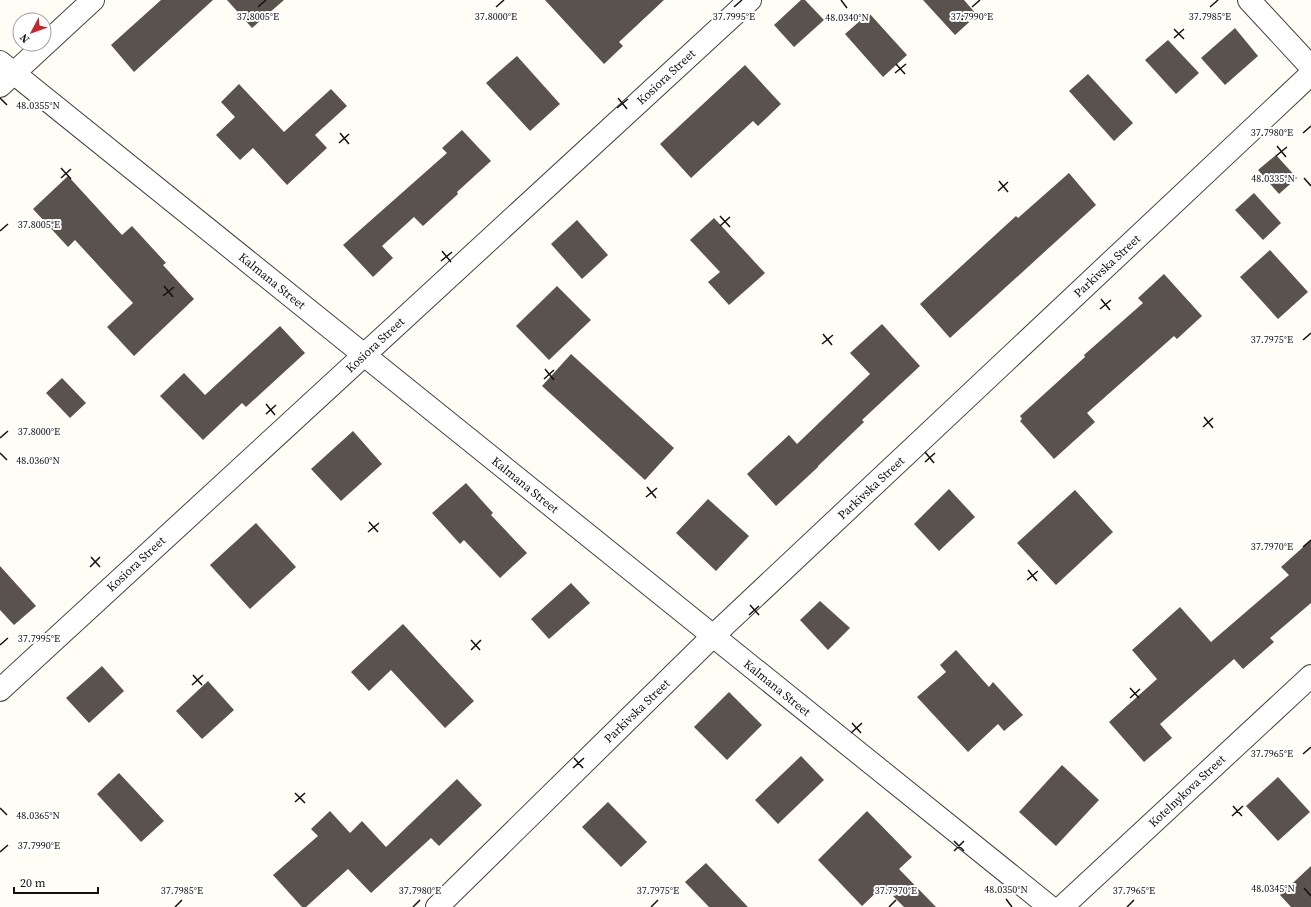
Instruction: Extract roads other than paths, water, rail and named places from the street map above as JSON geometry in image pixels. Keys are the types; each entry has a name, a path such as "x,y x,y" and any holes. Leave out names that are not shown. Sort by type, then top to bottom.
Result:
{"street":[{"path":"5,74 93,0"},
{"name":"Kosiora Street","path":"0,690 750,0"},
{"path":"1249,0 1311,67"},
{"name":"Kalmana Street","path":"5,74 364,355 1050,907"},
{"name":"Parkivska Street","path":"437,907 713,636 1311,74"},
{"name":"Kotelnykova Street","path":"1062,907 1311,676"}]}
